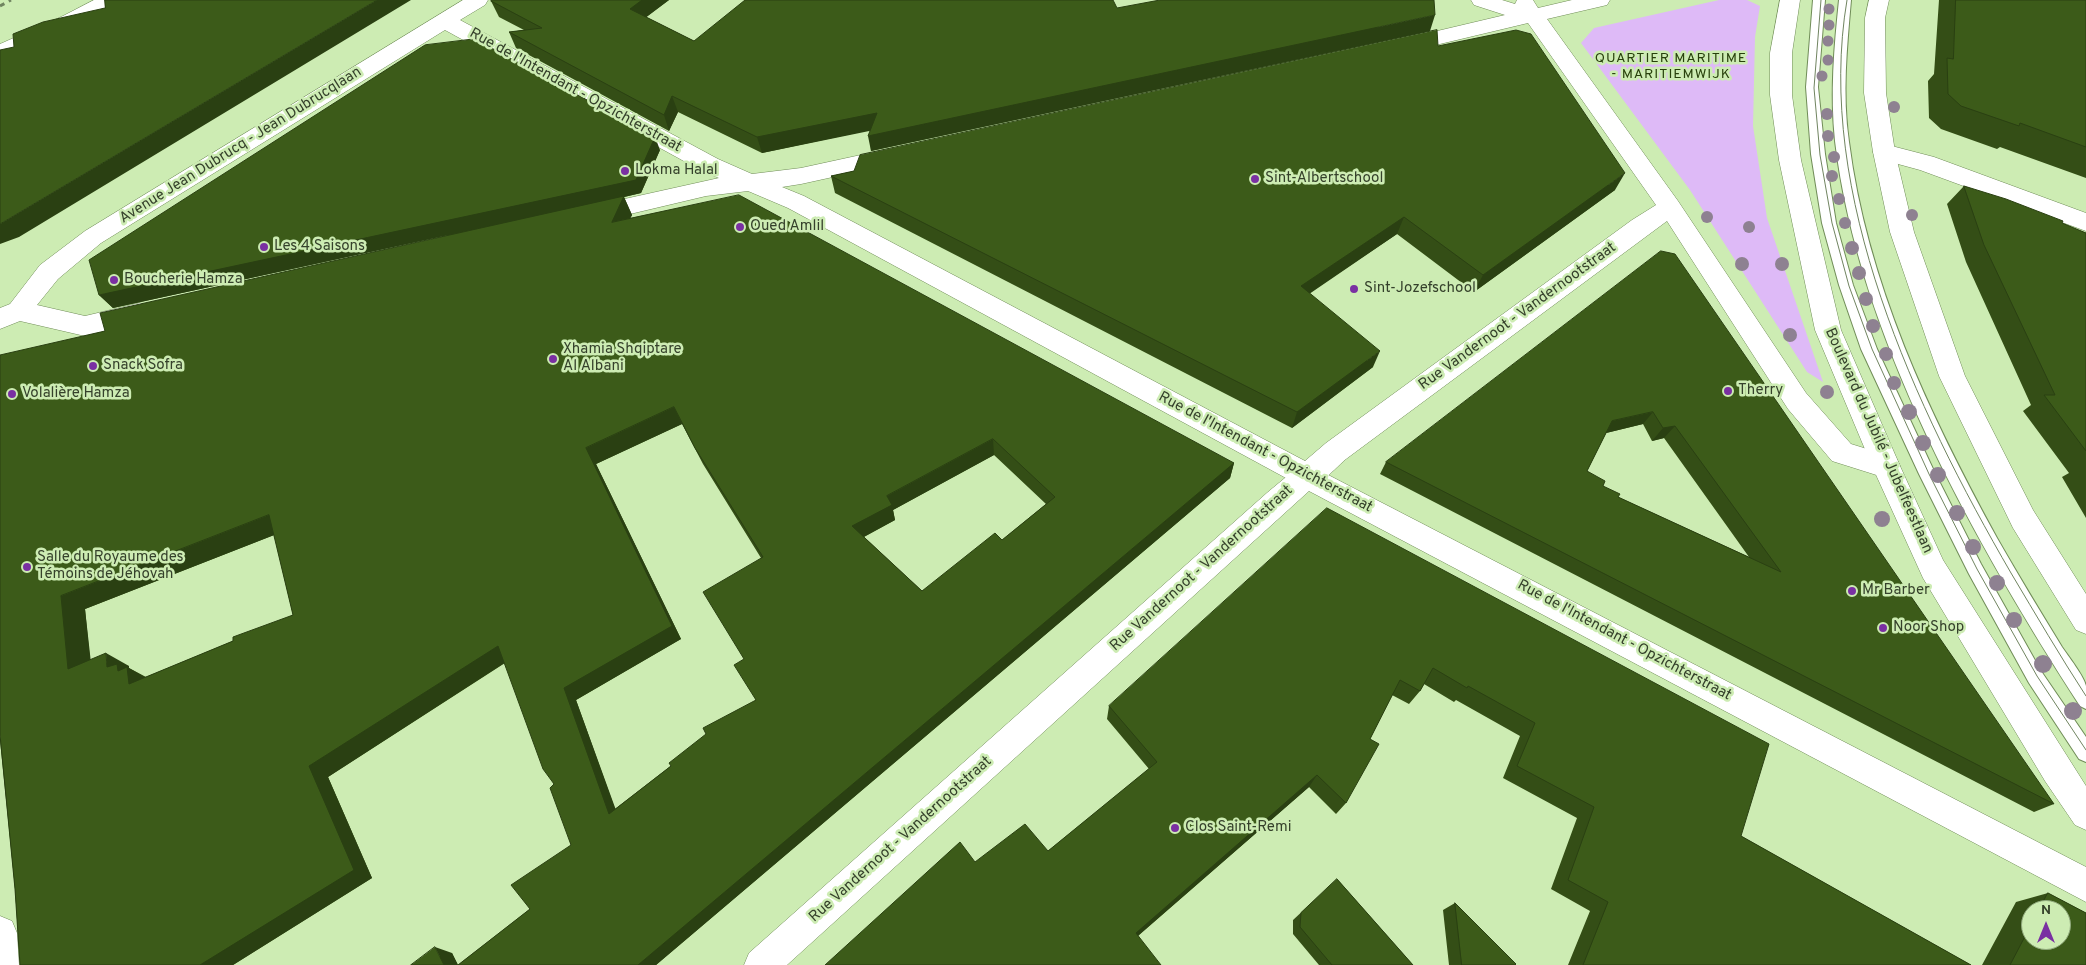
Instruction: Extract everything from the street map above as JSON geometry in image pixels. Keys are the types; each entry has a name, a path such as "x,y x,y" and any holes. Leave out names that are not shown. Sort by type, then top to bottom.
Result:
{"street":[{"path":"0,52 68,22 110,0"},
{"name":"Avenue Jean Dubrucq - Jean Dubrucqlaan","path":"9,315 49,272 93,238 478,0"},
{"path":"1481,0 1528,8 1670,207 1797,401 1842,453 1886,466"},
{"path":"1382,50 1528,8 1600,0"},
{"name":"Boulevard du Jubilé - Jubelfeestlaan","path":"1790,0 1782,53 1781,95 1790,160 1828,330 1886,466 1933,569 2056,770 2086,814"},
{"path":"1879,0 1875,18 1875,93 1884,152 1902,232 1952,376 2023,519 2086,620"},
{"name":"Rue de l'Intendant - Opzichterstraat","path":"445,21 710,165 796,202 1307,476 2086,885"},
{"path":"570,218 706,188 801,176 917,151"},
{"path":"1884,152 1926,163 2086,222"},
{"name":"Rue Vandernoot - Vandernootstraat","path":"761,965 1336,451 1640,226 1670,207"},
{"path":"9,315 85,326 162,308"},
{"path":"0,933 2,965"}],"lane":[{"name":"Boulevard du Jubilé - Jubelfeestlaan","path":"1819,0 1812,87 1818,154 1829,223 1846,285 1868,349 1927,474 1975,569 2035,677 2086,753"},
{"path":"1845,0 1839,41 1838,93 1844,157 1859,228 1889,329 1918,400 1954,475 2012,578 2086,700"}],"shaded area":[{"path":"1719,0 1747,0 1760,6 1755,37 1753,126 1767,218 1823,382 1807,372 1690,190 1581,43 1594,28"}],"building":[{"path":"105,0 377,0 0,224 0,50 14,47 13,34 43,22 105,8"},
{"path":"642,0 630,9 694,41 745,0 1113,0 1117,8 1160,0 1434,0 1435,15 868,136 877,113 757,137 672,96 664,115 509,32 542,28 491,1"},
{"path":"1956,0 2086,0 2086,147 2020,123 2019,126 1961,106 1948,94 1947,58 1953,59"},
{"path":"1437,30 1438,46 1516,30 1531,34 1625,173 1483,275 1404,217 1301,286 1380,351 1297,412 831,176 854,171 860,155"},
{"path":"475,39 655,137 636,180 99,295 89,260 425,45"},
{"path":"1964,186 2006,199 2063,221 2062,223 2086,233 2086,451 2044,395 2055,395 1984,245"},
{"path":"739,195 1234,463 638,965 458,965 530,909 511,885 571,845 550,788 554,784 543,769 498,646 309,766 354,870 200,965 20,965 15,889 0,735 0,355 105,331 100,313 624,196 612,222","holes":["674,407 695,448 763,557 703,592 744,659 734,665 756,700 703,728 706,734 669,763 671,766 609,814 564,688 672,626 586,448","993,439 1055,497 1002,540 995,533 922,591 852,526 892,505 887,496","269,515 293,615 233,637 233,641 129,684 127,667 118,671 117,664 107,667 106,653 68,669 61,596"]},
{"path":"1661,251 1675,254 2054,804 1386,462","holes":["1653,412 1663,428 1675,426 1781,572 1618,497 1620,494 1603,486 1605,481 1587,471 1612,421"]},
{"path":"1327,508 1769,744 1741,836 1971,965 1583,965 1608,902 1568,880 1594,807 1517,766 1535,723 1433,668 1420,691 1400,680 1370,739 1379,744 1346,803 1317,775 1136,933 1161,965 825,965 960,842 975,862 1025,824 1048,851 1157,762 1109,706"},
{"path":"1337,879 1413,965 1332,965 1300,927 1301,913"},
{"path":"2048,893 2061,900 2044,900"},
{"path":"1455,903 1516,964 1515,965 1462,965"},
{"path":"2071,905 2086,913 2086,965 2010,965 2021,944 2021,950 2071,950"},
{"path":"435,947 444,965 411,965"}],"tram line":[{"path":"1821,0 1814,88 1820,155 1832,223 1849,286 1872,349 1929,474 1977,569 2037,676 2086,750"},
{"path":"1847,0 1841,74 1845,148 1859,223 1881,298 1909,371 1941,442 1975,509 2057,651 2086,696"}],"railway":[{"path":"0,6 11,0"}],"place":[{"name":"Lokma Halal","path":"625,171"},
{"name":"Sint-Albertschool","path":"1255,179"},
{"name":"Oued Amlil","path":"740,227"},
{"name":"Les 4 Saisons","path":"264,247"},
{"name":"Boucherie Hamza","path":"114,280"},
{"name":"Sint-Jozefschool","path":"1354,289"},
{"name":"Xhamia Shqiptare Al Albani","path":"553,359"},
{"name":"Snack Sofra","path":"93,366"},
{"name":"Therry","path":"1728,391"},
{"name":"Volalière Hamza","path":"12,394"},
{"name":"Salle du Royaume des Témoins de Jéhovah","path":"27,567"},
{"name":"Mr Barber","path":"1852,591"},
{"name":"Noor Shop","path":"1883,628"},
{"name":"Clos Saint-Remi","path":"1175,828"}],"district":[{"name":"QUARTIER MARITIME - MARITIEMWIJK","path":"1671,68"}]}
